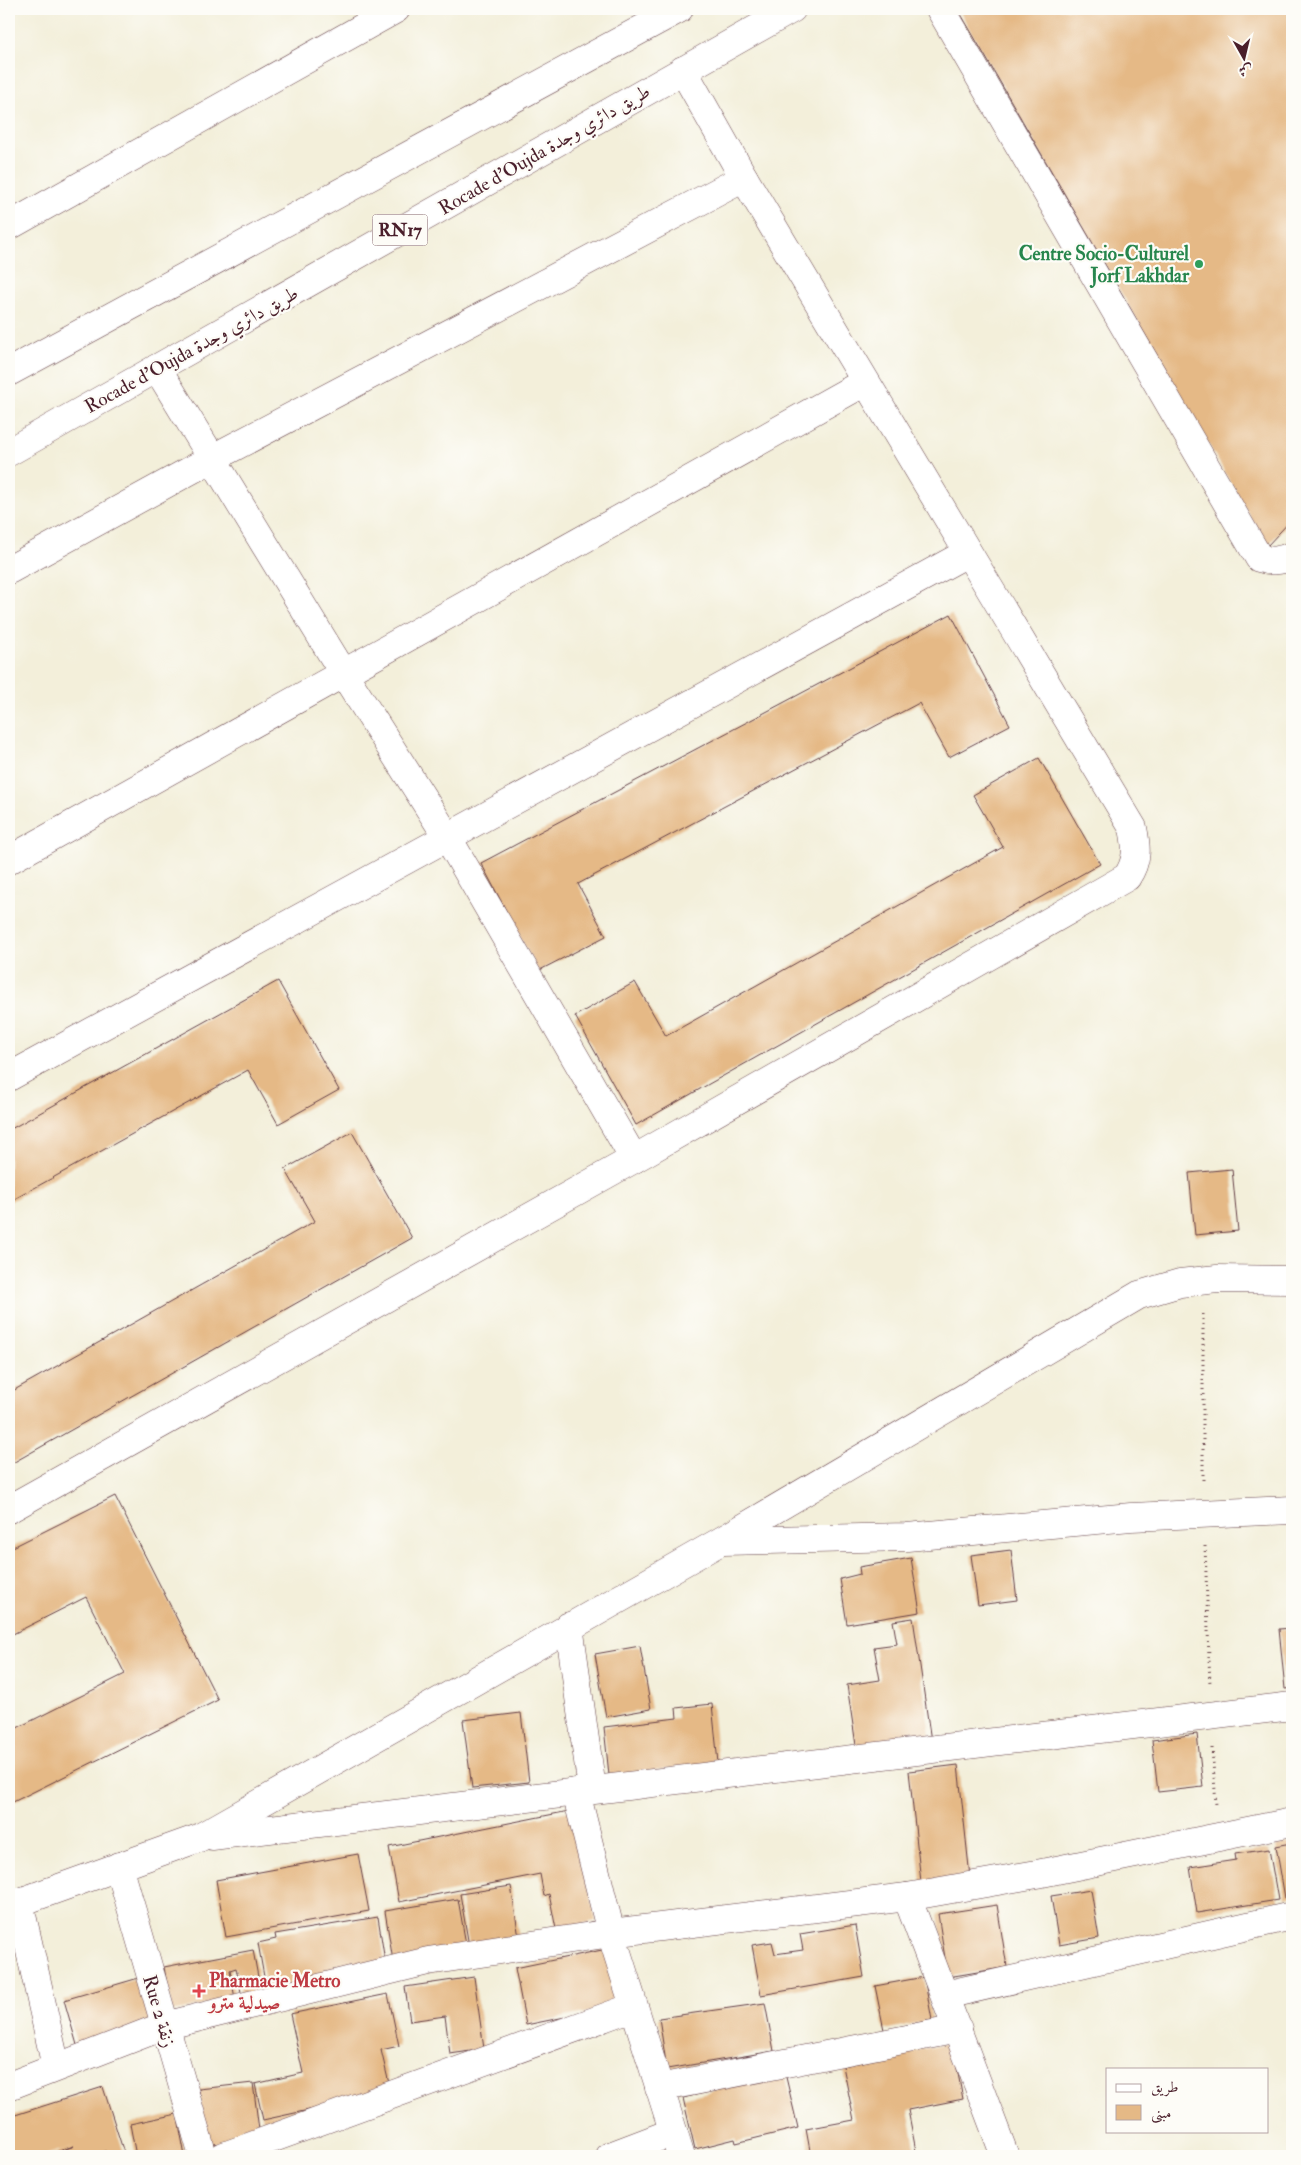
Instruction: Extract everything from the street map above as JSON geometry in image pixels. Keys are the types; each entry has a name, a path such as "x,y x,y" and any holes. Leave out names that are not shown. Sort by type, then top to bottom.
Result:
{"main road":[{"path":"9,226 396,9"},
{"path":"9,372 679,9"},
{"name":"Rocade d'Oujda طريق دائري وجدة","path":"9,452 792,9"},
{"path":"940,9 1259,558 1268,561 1282,560 1292,556"},
{"path":"9,1509 634,1159 1127,876 1135,863 1137,846 1132,828 744,178 683,70"},
{"path":"9,570 213,458 744,178"},
{"path":"157,368 344,674 448,838 634,1159"},
{"path":"9,860 865,382"},
{"path":"9,1077 967,553"},
{"path":"56,2067 14,1904 199,1838 721,1541 1139,1295 1180,1282 1203,1280 1292,1280"},
{"path":"721,1541 907,1537 1131,1517 1292,1510"},
{"path":"569,1626 584,1791 611,1932 677,2144 610,2156"},
{"path":"199,1838 1292,1706"},
{"path":"9,2086 164,2026 428,1961 611,1932 907,1898 1292,1822"},
{"name":"Rue 2 زنقة","path":"119,1866 203,2156"},
{"path":"907,1898 946,1994 1005,2156"},
{"path":"946,1994 1292,1916"},
{"path":"224,2156 633,2007"},
{"path":"659,2088 958,2029"}],"path":[{"path":"1203,1280 1204,1513 1217,1838"}],"building":[{"name":"Centre Socio-Culturel Jorf Lakhdar","path":"958,9 1292,9 1292,519 1267,546"},
{"path":"951,614 1010,725 949,757 919,703 578,884 606,936 538,971 481,863"},
{"path":"1039,758 1100,864 636,1125 575,1016 635,982 666,1036 1003,847 973,795"},
{"path":"278,981 339,1090 278,1124 248,1070 9,1202 9,1130"},
{"path":"352,1132 412,1238 9,1465 9,1393 315,1221 285,1169"},
{"path":"1232,1169 1238,1231 1195,1235 1189,1173"},
{"path":"115,1496 218,1700 9,1804 9,1732 125,1674 86,1597 9,1636 9,1549"},
{"path":"1011,1550 1017,1600 978,1605 971,1555"},
{"path":"911,1558 920,1612 847,1624 840,1579 860,1574 859,1567"},
{"path":"913,1618 931,1741 857,1752 847,1685 880,1680 874,1647 897,1644 893,1621"},
{"path":"1292,1628 1292,1688 1285,1689 1279,1629"},
{"path":"640,1646 651,1709 606,1717 595,1654"},
{"path":"712,1704 718,1763 609,1775 604,1727 677,1718 676,1708"},
{"path":"521,1713 529,1782 472,1788 463,1720"},
{"path":"1197,1734 1203,1787 1158,1792 1152,1740"},
{"path":"958,1765 970,1877 921,1882 909,1771"},
{"path":"574,1810 596,1921 556,1929 549,1894 544,1896 540,1874 399,1902 389,1847"},
{"path":"1292,1843 1292,1896 1285,1898 1276,1846"},
{"path":"1269,1849 1278,1900 1197,1913 1190,1867 1236,1860 1235,1854"},
{"path":"358,1854 369,1911 226,1937 216,1880"},
{"path":"511,1886 519,1938 469,1946 460,1894"},
{"path":"1091,1890 1099,1938 1059,1945 1051,1896"},
{"path":"458,1899 467,1950 393,1961 385,1911"},
{"path":"997,1905 1007,1967 948,1977 938,1914"},
{"path":"378,1917 386,1968 266,1988 258,1943 276,1939 275,1934"},
{"path":"855,1925 864,1977 761,1995 752,1945 772,1942 775,1954 803,1950 800,1934"},
{"path":"607,1949 619,2006 526,2025 515,1968"},
{"path":"253,1950 261,1993 242,1997 236,1968 230,1970 235,1999 172,2012 164,1967"},
{"path":"142,1977 155,2022 77,2045 64,2000"},
{"path":"474,1977 484,2049 450,2054 445,2016 410,2021 405,1987"},
{"path":"924,1977 932,2020 884,2030 875,1986"},
{"path":"388,1994 399,2046 381,2050 391,2092 263,2120 255,2084 303,2073 290,2014"},
{"path":"765,2003 774,2051 667,2069 659,2018"},
{"path":"952,2043 963,2099 908,2110 917,2156 811,2156 806,2129 854,2120 843,2066"},
{"path":"785,2073 798,2128 736,2143 735,2139 695,2149 683,2098"},
{"path":"253,2083 260,2138 206,2145 199,2089"},
{"path":"103,2087 125,2156 108,2156 106,2151 89,2156 48,2156 74,2146 43,2156 9,2156 9,2117"},
{"path":"177,2114 185,2156 136,2156 130,2124"}],"place":[{"name":"Centre Socio-Culturel Jorf Lakhdar","path":"1199,264"},
{"name":"Pharmacie Metro صيدلية مترو","path":"199,1991"}]}
